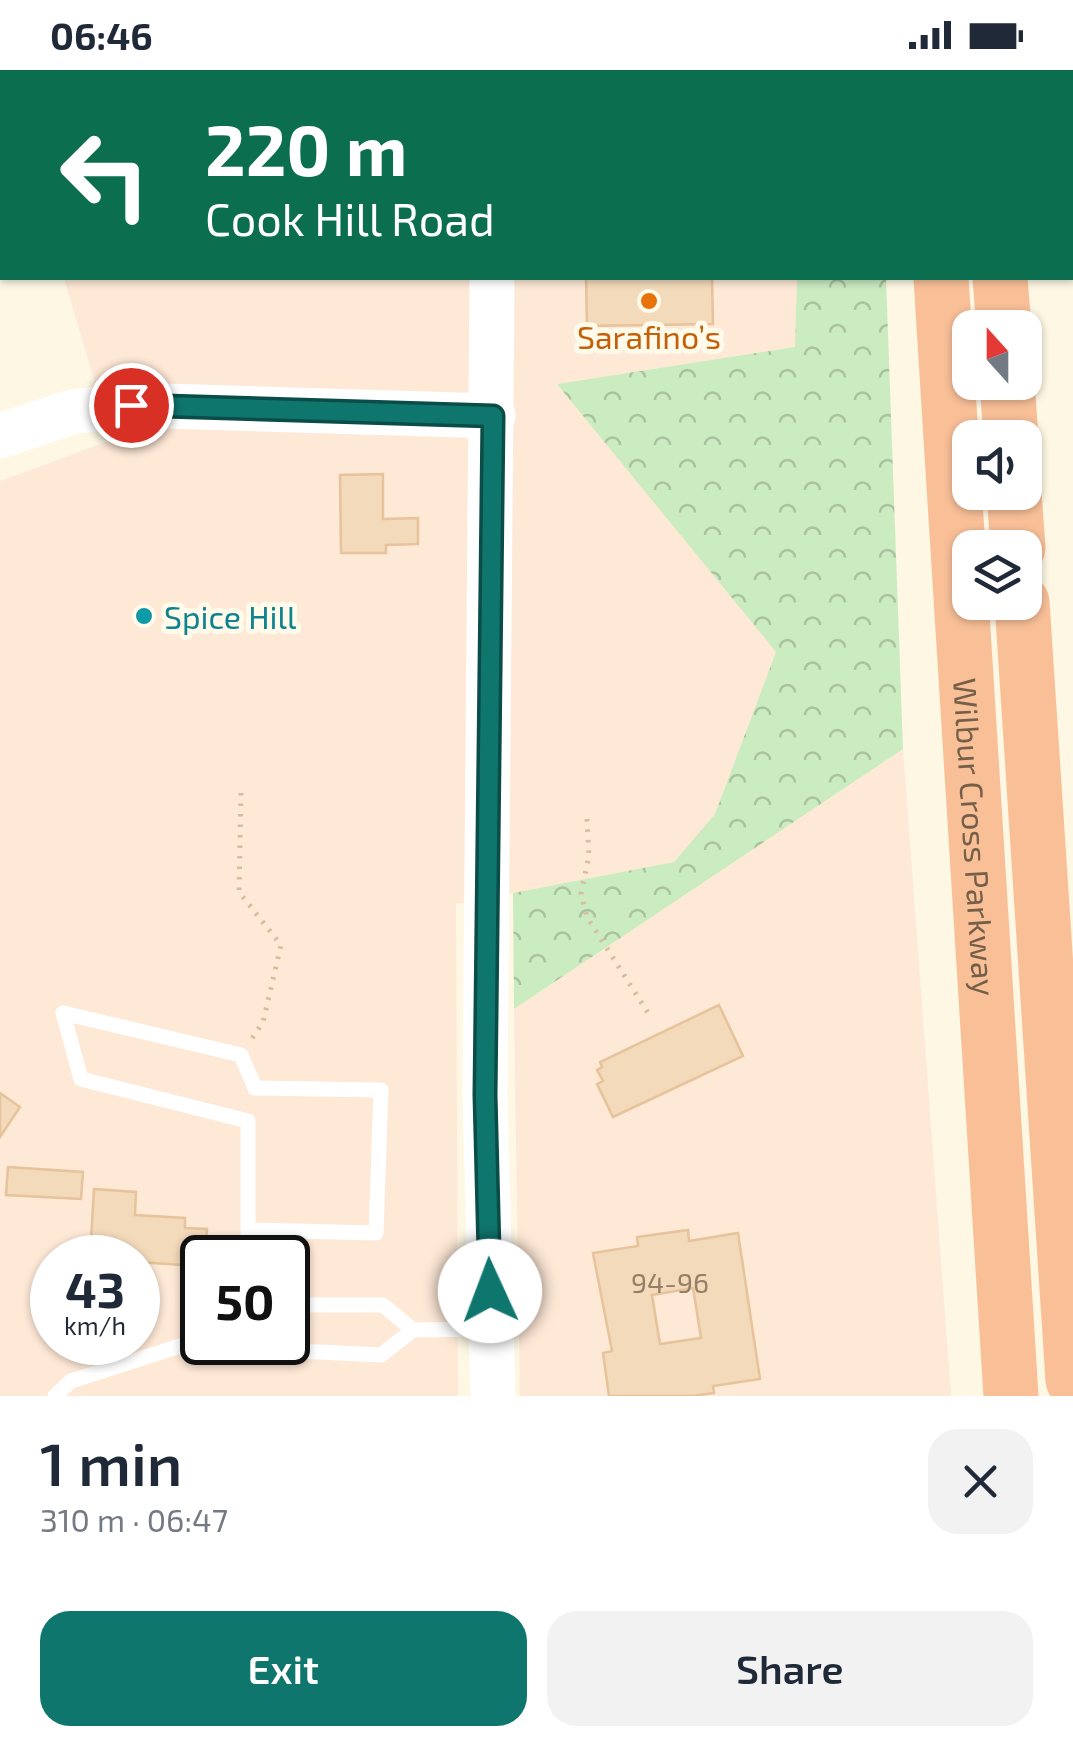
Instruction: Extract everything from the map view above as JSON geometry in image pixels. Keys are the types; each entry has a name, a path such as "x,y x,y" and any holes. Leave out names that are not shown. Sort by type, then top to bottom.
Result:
{"highway":[{"name":"Wilbur Cross Parkway","path":"940,280 1011,1396"},
{"path":"1000,280 1003,310"},
{"name":"Wilbur Cross Parkway","path":"1023,620 1073,1380"}],"main road":[{"path":"492,280 485,1076 492,1396"},
{"path":"0,436 72,412 131,405 493,416"}],"lane":[{"path":"248,1122 80,1079 63,1013 241,1055 254,1088 248,1122 249,1235"},
{"path":"249,1230 376,1233 381,1090 254,1088"},
{"path":"310,1305 383,1305 413,1330"},
{"path":"310,1352 382,1355 413,1330 491,1329"},
{"path":"55,1396 70,1382 180,1346"}],"path":[{"path":"241,793 239,892 281,945 263,1022"},
{"path":"587,819 588,856 581,894 596,936 650,1016"}],"shaded area":[{"path":"65,280 797,280 795,347 557,384 776,652 715,814 674,862 456,904 458,1396 0,1396 0,481 112,440"},
{"path":"903,749 951,1396 520,1396 514,1009"}],"green space":[{"path":"797,280 886,280 903,749 514,1009 513,893 674,862 715,814 776,652 557,384 795,347"}],"building":[{"name":"Sarafino’s","path":"586,280 712,280 713,324 587,326"},
{"path":"383,474 383,519 418,518 418,544 386,545 386,553 341,553 340,475"},
{"path":"719,1005 743,1056 613,1117 597,1084 603,1081 597,1070 602,1067 600,1062"},
{"path":"0,1093 20,1107 0,1137"},
{"path":"8,1167 83,1172 81,1199 6,1195"},
{"path":"94,1189 136,1192 135,1215 185,1218 185,1228 207,1229 207,1235 180,1235 180,1265 160,1264 160,1235 91,1235"},
{"path":"688,1230 689,1241 738,1233 760,1379 713,1386 714,1393 693,1396 609,1396 603,1353 612,1351 593,1253 638,1246 637,1237","holes":["693,1288 701,1338 660,1344 652,1295"]}],"place":[{"name":"Sarafino’s","path":"649,301"},
{"name":"Spice Hill","path":"144,616"}],"route":[{"path":"131,405 493,416 485,1095 490,1291"}]}
